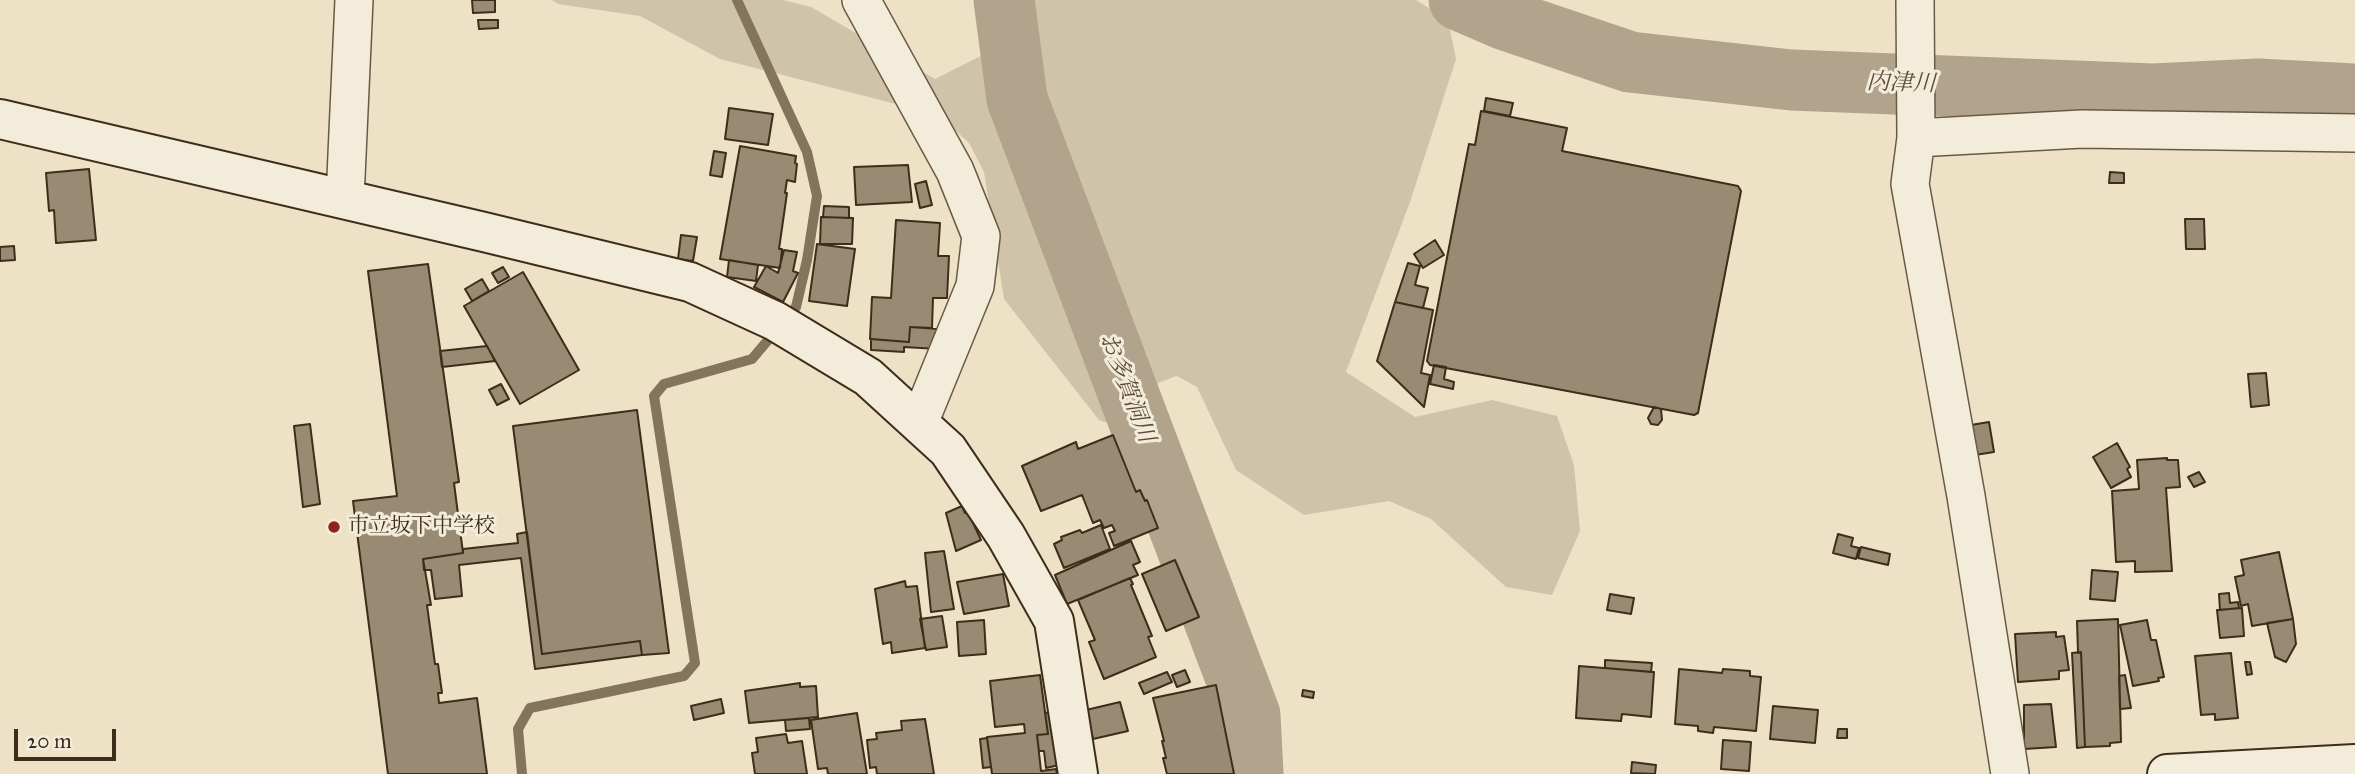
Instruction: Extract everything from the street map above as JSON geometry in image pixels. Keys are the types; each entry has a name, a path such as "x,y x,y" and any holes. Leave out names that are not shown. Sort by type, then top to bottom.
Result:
{"street":[{"path":"345,199 354,0"},
{"path":"861,0 955,171 981,236 975,286 919,423"},
{"path":"1915,0 1916,138 1910,184 1966,496 2010,774"},
{"path":"0,119 690,282 775,321 868,377 948,450 1006,536 1054,621 1078,774"},
{"path":"1916,138 2082,130 2355,133"},
{"path":"2167,774 2355,764"}],"shaded area":[{"path":"552,0 783,0 811,7 935,79 1028,32 1022,0 1416,0 1448,20 1456,59 1410,202 1346,372 1415,417 1492,400 1557,416 1574,465 1580,531 1552,595 1506,587 1431,519 1389,501 1304,515 1236,470 1197,387 1177,376 1156,385 1143,395 1124,429 1099,420 1004,299 984,172 969,143 939,115 720,59 640,16 558,4"}],"building":[{"path":"472,0 495,0 495,12 473,13"},
{"path":"478,20 498,20 498,28 479,29"},
{"path":"1486,98 1513,103 1510,116 1484,111"},
{"path":"729,108 773,114 768,145 725,139"},
{"path":"1481,111 1567,128 1562,151 1738,186 1741,191 1698,413 1694,415 1430,365 1427,361 1469,144 1475,145"},
{"path":"740,146 796,156 795,182 787,180 785,193 779,249 782,249 780,268 720,259"},
{"path":"714,151 726,153 722,177 710,175"},
{"path":"908,165 912,202 856,205 854,167"},
{"path":"89,169 96,240 56,243 54,210 49,211 46,173"},
{"path":"2110,172 2124,173 2124,183 2109,183"},
{"path":"926,181 932,205 920,208 915,184"},
{"path":"824,206 849,207 849,218 823,217"},
{"path":"821,217 853,218 852,244 820,244"},
{"path":"2185,219 2204,219 2205,249 2186,249"},
{"path":"896,220 940,223 938,256 949,256 947,298 933,298 932,328 910,327 909,342 870,339 872,297 891,298"},
{"path":"681,235 697,237 693,261 678,259"},
{"path":"1435,240 1444,255 1423,268 1414,254"},
{"path":"817,244 855,249 847,306 809,301"},
{"path":"14,246 15,260 0,261 0,247"},
{"path":"784,250 797,252 793,271 798,273 783,302 754,287 766,266 778,273"},
{"path":"729,260 758,265 756,281 727,277"},
{"path":"1408,263 1420,266 1415,285 1428,288 1423,308 1395,302"},
{"path":"428,264 459,482 454,483 463,553 423,559 431,605 427,605 442,693 438,693 439,703 477,698 487,774 388,774 353,501 397,496 368,271"},
{"path":"503,267 509,277 498,283 492,273"},
{"path":"523,272 579,370 520,404 464,306"},
{"path":"482,279 489,291 472,301 465,289"},
{"path":"1395,302 1433,310 1421,373 1430,375 1424,407 1377,361"},
{"path":"910,327 939,329 938,349 904,347 904,352 871,350 871,339 909,342"},
{"path":"487,346 495,361 442,367 440,351"},
{"path":"1434,365 1446,367 1444,379 1454,382 1453,389 1430,384"},
{"path":"2266,373 2269,405 2251,407 2248,374"},
{"path":"501,384 509,399 497,405 489,390"},
{"path":"1654,407 1661,409 1662,420 1658,425 1651,424 1648,418"},
{"path":"637,410 669,653 642,655 640,641 542,654 513,426"},
{"path":"1989,422 1994,452 1975,455 1971,425"},
{"path":"310,424 320,504 303,507 294,426"},
{"path":"1113,435 1136,492 1140,490 1145,501 1147,500 1158,528 1114,546 1109,533 1115,531 1112,525 1104,528 1100,520 1093,523 1082,495 1041,511 1022,466 1076,442 1078,449"},
{"path":"2117,443 2130,467 2127,469 2131,477 2111,488 2093,457"},
{"path":"2137,460 2178,460 2180,487 2166,488 2172,571 2135,572 2135,561 2116,562 2112,491 2139,489"},
{"path":"2199,472 2205,482 2194,487 2188,477"},
{"path":"962,506 965,513 968,512 981,540 956,551 946,513"},
{"path":"1101,525 1110,549 1064,568 1054,544 1062,540 1061,537 1080,530 1082,533"},
{"path":"527,532 542,654 640,641 642,655 535,669 521,558 459,565 462,596 435,599 431,570 424,570 423,559 463,553 463,549 518,543 517,534"},
{"path":"1838,534 1853,538 1851,546 1859,548 1856,559 1833,553"},
{"path":"1131,541 1140,562 1133,565 1138,575 1067,604 1055,575"},
{"path":"1861,547 1890,554 1888,565 1858,558"},
{"path":"944,551 954,609 931,612 925,553"},
{"path":"2279,552 2293,619 2252,626 2248,604 2241,606 2235,577 2244,575 2241,560"},
{"path":"1175,560 1199,617 1166,631 1142,574"},
{"path":"2092,570 2118,572 2115,601 2090,599"},
{"path":"1003,574 1009,606 964,614 957,582"},
{"path":"1130,578 1152,636 1148,637 1156,657 1104,679 1089,642 1095,640 1078,600"},
{"path":"905,581 906,587 917,586 925,648 892,653 891,642 883,644 875,589"},
{"path":"2229,593 2230,603 2238,602 2239,608 2220,610 2219,594"},
{"path":"1610,594 1634,598 1631,614 1607,610"},
{"path":"2242,608 2244,636 2220,638 2217,610"},
{"path":"942,616 947,647 926,650 920,619"},
{"path":"2118,619 2121,742 2110,743 2110,746 2085,747 2077,621"},
{"path":"2293,619 2296,644 2286,662 2275,657 2267,623"},
{"path":"984,620 986,654 959,656 957,622"},
{"path":"2147,620 2151,640 2156,640 2164,677 2158,678 2159,681 2133,686 2120,625"},
{"path":"2056,632 2056,637 2064,636 2069,670 2059,671 2059,679 2018,682 2015,634"},
{"path":"2081,652 2085,747 2077,748 2072,653"},
{"path":"2231,653 2238,718 2215,720 2215,714 2201,715 2195,656"},
{"path":"1605,660 1652,663 1651,672 1605,668"},
{"path":"2245,662 2250,662 2252,674 2247,675"},
{"path":"1579,666 1654,672 1651,717 1622,714 1621,721 1576,718"},
{"path":"1679,669 1722,673 1723,669 1750,671 1750,676 1761,677 1756,731 1714,727 1713,733 1698,731 1698,726 1675,724"},
{"path":"1185,670 1190,682 1177,687 1172,675"},
{"path":"1167,672 1172,682 1144,694 1139,683"},
{"path":"1040,675 1048,734 1037,735 1041,771 1056,769 1057,774 992,774 987,737 1025,733 1024,724 995,727 990,681"},
{"path":"2125,675 2131,708 2120,709 2119,676"},
{"path":"800,683 800,687 816,686 818,717 749,723 745,691"},
{"path":"1216,685 1234,774 1167,774 1163,758 1166,758 1164,741 1153,698"},
{"path":"1303,690 1314,692 1313,698 1302,696"},
{"path":"721,699 724,713 694,720 691,706"},
{"path":"1120,702 1128,731 1093,739 1086,710"},
{"path":"2051,704 2056,747 2024,749 2024,705"},
{"path":"1773,706 1818,710 1815,743 1770,739"},
{"path":"1053,712 1059,765 1046,768 1044,751 1039,751 1037,735 1048,734 1045,713"},
{"path":"857,713 867,774 828,774 827,768 818,769 811,720"},
{"path":"809,718 810,729 786,731 785,720"},
{"path":"925,719 934,774 877,774 876,767 870,768 867,740 877,739 876,733 902,730 901,721"},
{"path":"1838,729 1847,729 1847,738 1837,738"},
{"path":"786,734 788,743 802,741 807,774 755,774 752,753 758,752 756,738"},
{"path":"987,738 991,767 983,768 980,739"},
{"path":"1723,740 1751,742 1749,771 1721,769"},
{"path":"1632,762 1656,765 1655,774 1631,773"}],"waterway":[{"path":"522,774 518,729 530,708 684,676 695,663 654,396 664,384 752,359 796,307 817,196 807,152 737,0"},
{"name":"お多賀洞川","path":"1004,0 1017,99 1250,715 1253,774"},
{"name":"内津川","path":"1459,0 1503,19 1630,62 1791,80 2153,94 2258,89 2355,94"}],"place":[{"name":"市立坂下中学校","path":"334,527"}]}
